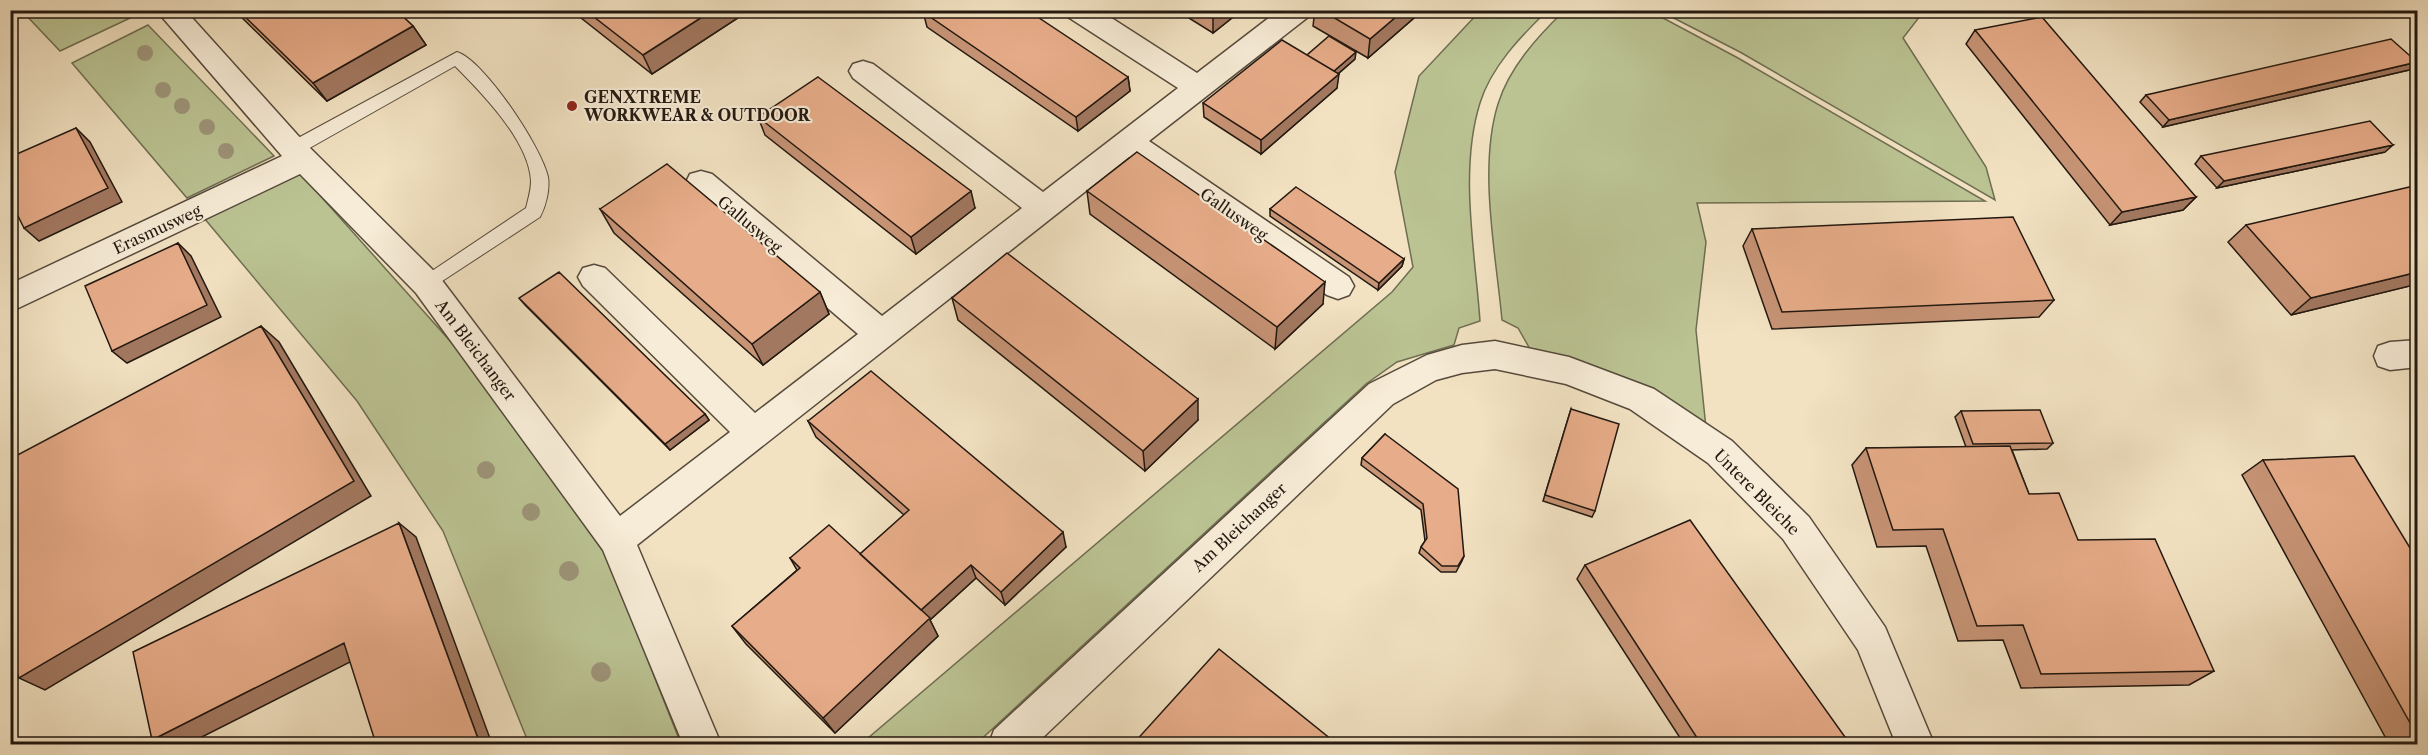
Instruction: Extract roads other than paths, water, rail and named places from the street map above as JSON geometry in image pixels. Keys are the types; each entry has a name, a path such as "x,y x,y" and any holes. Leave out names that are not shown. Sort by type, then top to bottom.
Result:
{"street":[{"name":"Am Bleichanger","path":"169,10 299,154 427,284 617,540 702,744"},
{"path":"1078,10 1199,88"},
{"path":"617,540 1298,10"},
{"path":"863,71 1044,209"},
{"name":"Gallusweg","path":"1129,142 1338,286"},
{"name":"Erasmusweg","path":"10,299 299,154"},
{"name":"Gallusweg","path":"701,182 882,335"},
{"path":"594,277 754,434"},
{"name":"Am Bleichanger","path":"1008,744 1381,394 1427,369 1462,359 1496,355"},
{"name":"Untere Bleiche","path":"1496,355 1569,370 1642,399 1720,452 1796,528 1872,639 1915,744"}],"lane":[{"path":"299,154 457,58 485,86 529,147 540,178 534,212 427,284"}],"place":[{"name":"GENXTREME WORKWEAR & OUTDOOR","path":"572,106"}]}
